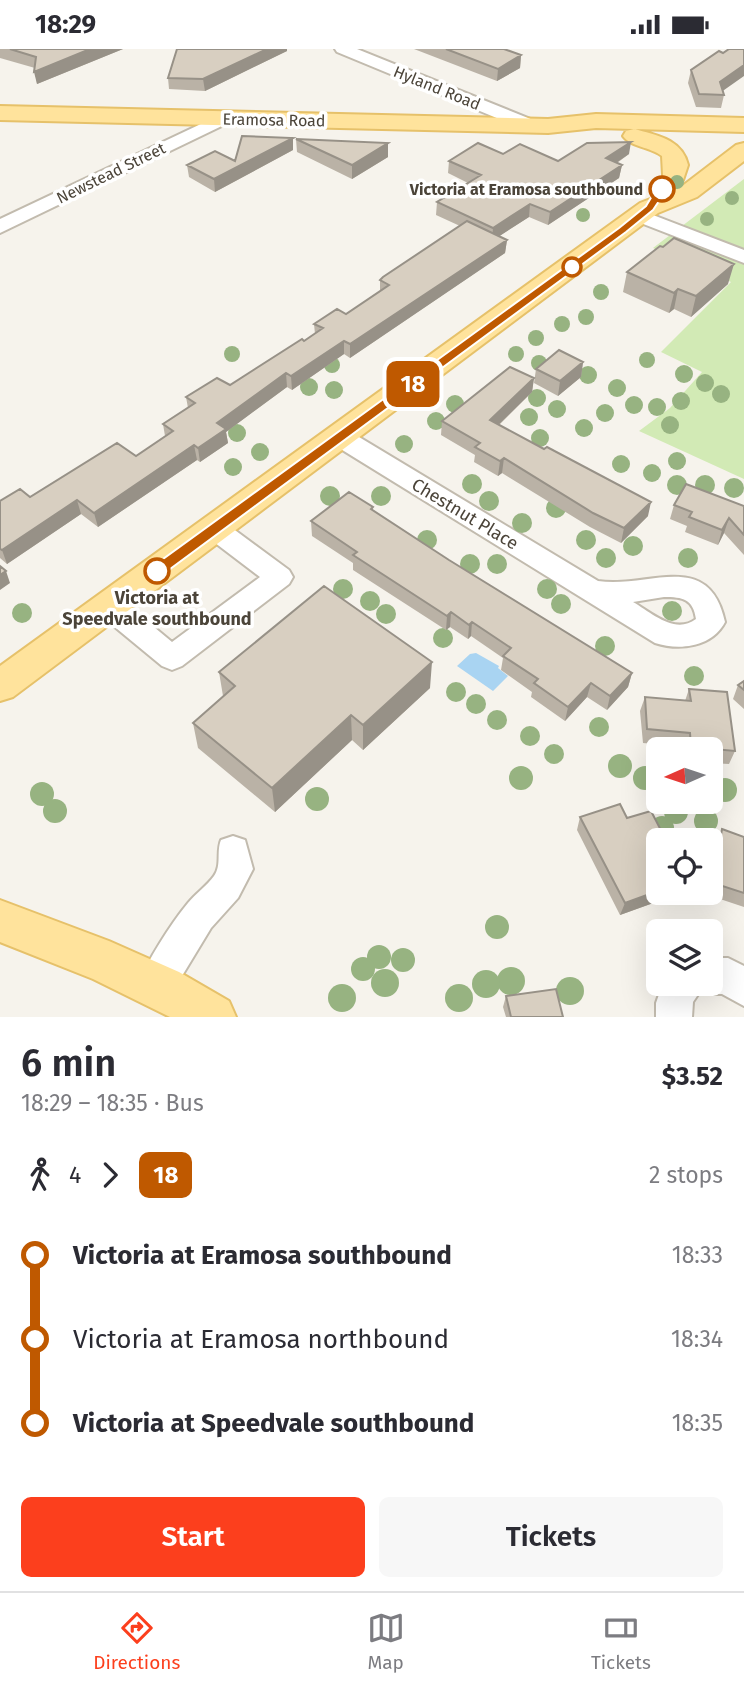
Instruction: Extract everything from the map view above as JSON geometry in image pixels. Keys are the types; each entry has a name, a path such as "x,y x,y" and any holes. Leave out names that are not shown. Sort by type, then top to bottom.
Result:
{"main road":[{"name":"Eramosa Road","path":"0,113 540,126 596,121 739,131"},
{"name":"Eramosa Road","path":"540,126 598,135 634,136 739,131"},
{"path":"645,212 666,182 739,131"},
{"path":"634,136 656,143 674,154 677,163 675,176"},
{"path":"0,685 645,212 689,192 744,151"},
{"path":"0,921 155,986 213,1017"}],"street":[{"name":"Hyland Road","path":"342,49 540,126"},
{"name":"Newstead Street","path":"0,227 222,118"},
{"path":"645,212 744,257"},
{"name":"Chestnut Place","path":"340,437 591,590"},
{"path":"108,606 172,659 279,577 215,529"},
{"path":"723,976 728,976 744,988"},
{"path":"674,1017 673,1008 677,996"}],"lane":[{"path":"155,986 199,916 226,887 236,869 233,851"}],"green space":[{"path":"744,179 744,479 639,431 670,408 702,372 661,352 731,282 653,248"}],"water":[{"path":"476,653 499,666 508,676 493,691 457,666 470,654"}],"building":[{"path":"10,49 90,49 34,72 36,57"},
{"path":"177,49 267,49 203,79 168,78"},
{"path":"446,49 504,49 521,55 498,69"},
{"path":"729,49 744,49 744,65 720,82 724,95 699,94 691,70 719,51 723,53"},
{"path":"242,136 293,138 214,179 187,165 215,151 235,161"},
{"path":"296,139 388,143 352,165"},
{"path":"631,142 606,158 622,165 550,212 530,204 493,228 437,202 481,175 449,161 478,143 503,154 520,144 558,161 587,143"},
{"path":"467,221 507,240 350,344 344,341 291,376 286,373 217,423 226,429 198,448 194,445 94,513 77,500 0,549 0,501 20,489 30,497 117,443 136,456 173,431 163,424 195,403 186,397 217,378 230,385 302,339 304,341 323,328 314,324 337,309 346,314 389,285 380,280 383,277"},
{"path":"674,238 734,264 696,296 678,289 674,293 627,272"},
{"path":"559,350 583,362 560,381 536,369"},
{"path":"510,367 534,378 490,420 651,502 624,528 593,513 504,458 500,461 475,447 480,443 442,421"},
{"path":"686,484 744,506 744,535 729,518 722,530 689,517 692,512 674,505"},
{"path":"349,492 449,560 632,673 610,696 591,683 568,707 534,683 538,679 503,656 511,648 472,622 469,625 451,612 447,616 353,555 357,552 311,521"},
{"path":"324,586 432,662 363,725 351,715 272,788 193,723 235,686 219,672"},
{"path":"689,689 727,692 735,751 723,750 723,737 690,737 690,733 647,729 645,697 691,701"},
{"path":"620,804 627,818 646,812 653,814 660,828 646,828 646,895 625,903 580,817"},
{"path":"723,829 744,837 744,893 723,886"},
{"path":"556,989 563,1017 511,1017 506,996"}],"bus line":[{"name":"18","path":"157,571 623,230 649,208 662,189"}],"place":[{"name":"Victoria at Eramosa southbound","path":"662,189"},
{"name":"Victoria at Speedvale southbound","path":"157,571"}]}
